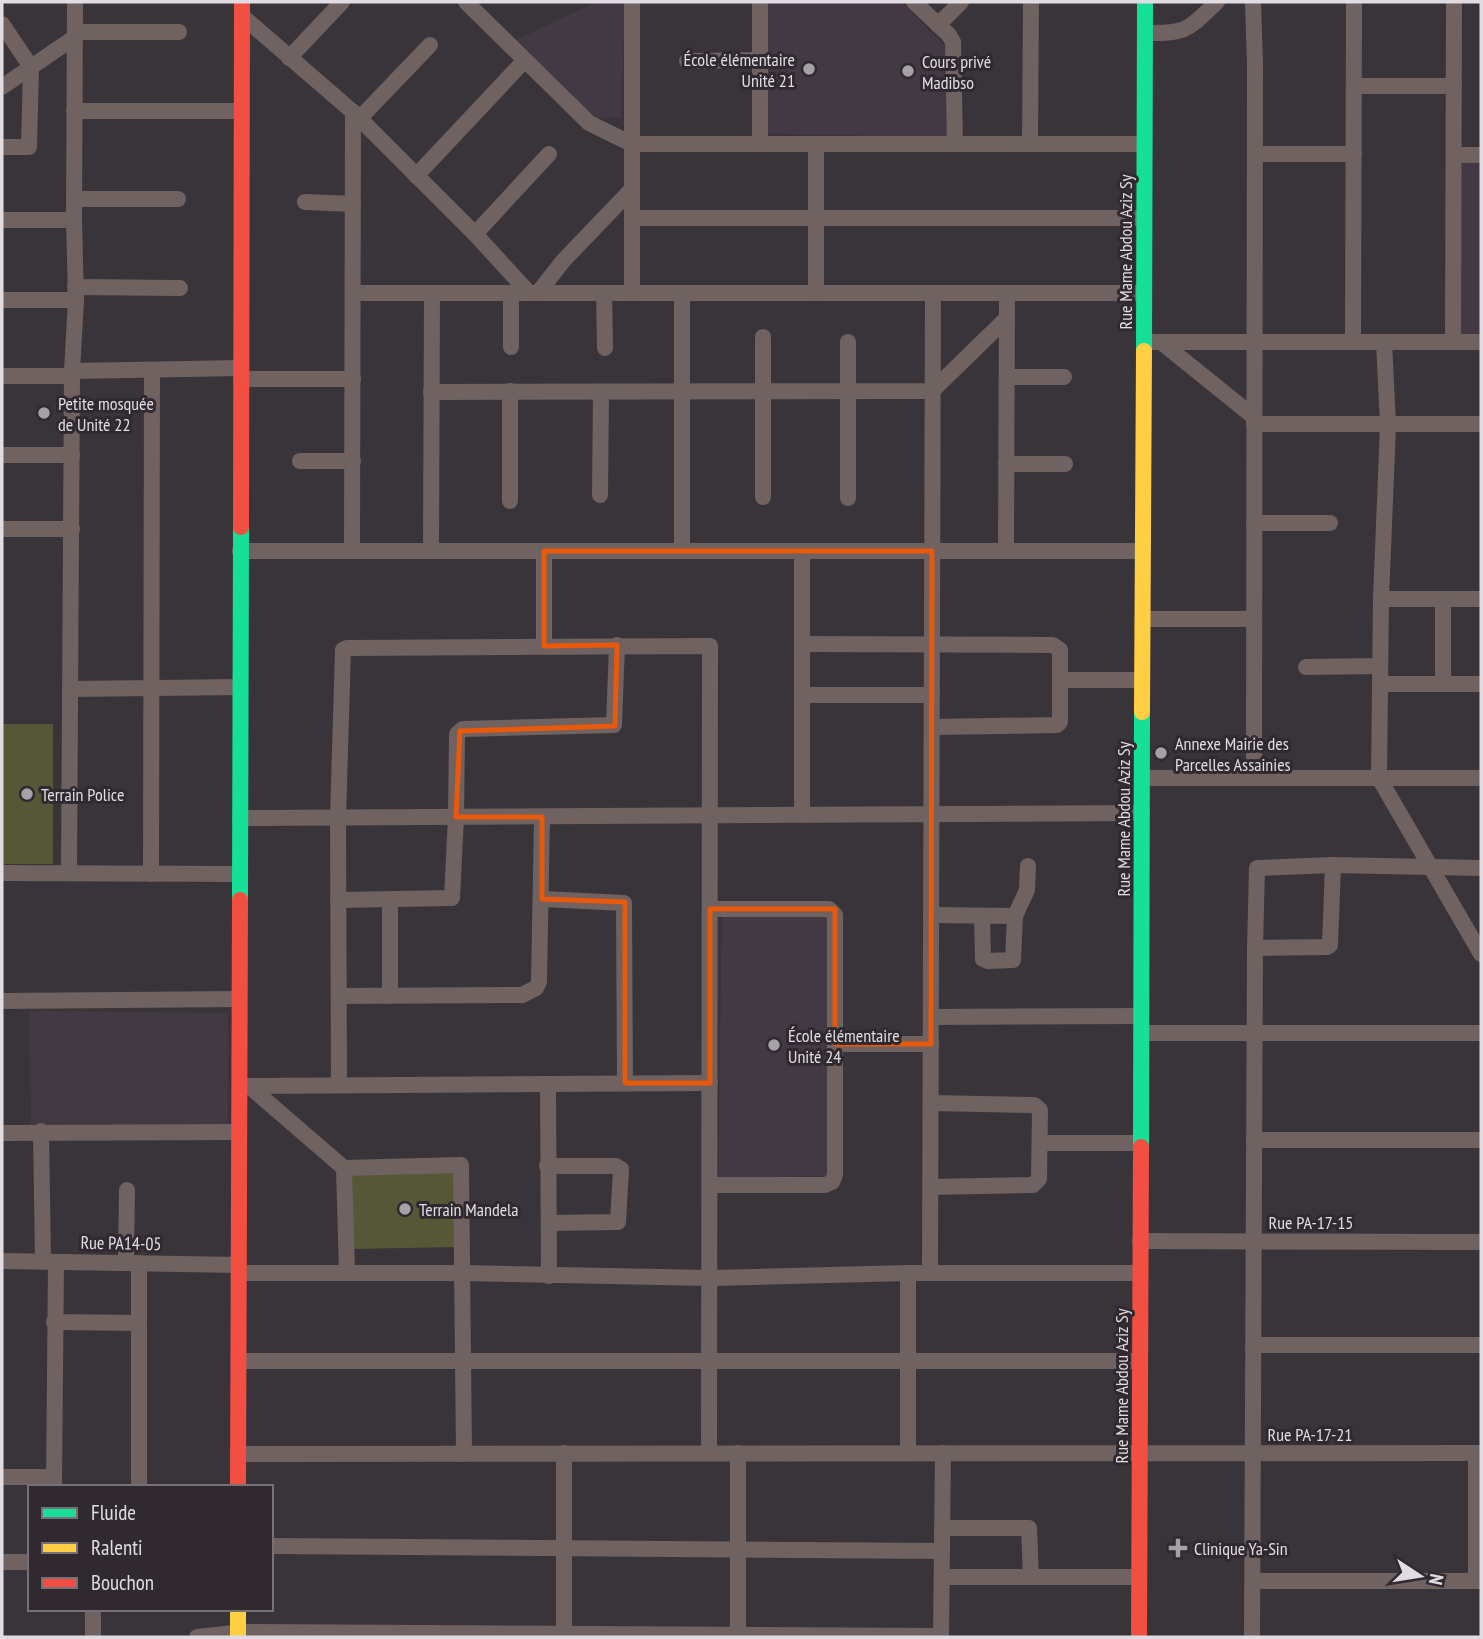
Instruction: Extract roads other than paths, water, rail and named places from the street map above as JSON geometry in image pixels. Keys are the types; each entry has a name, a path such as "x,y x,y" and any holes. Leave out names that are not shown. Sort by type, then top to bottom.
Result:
{"street":[{"path":"69,873 76,294 75,2"},
{"path":"289,58 342,2"},
{"path":"466,2 589,123 632,144 1144,144"},
{"path":"632,2 632,293"},
{"path":"760,2 760,144"},
{"path":"914,2 953,41 955,144"},
{"path":"938,24 961,2"},
{"path":"1030,144 1031,2"},
{"name":"Rue Mame Abdou Aziz Sy","path":"1139,1637 1145,2"},
{"path":"1145,33 1183,32 1217,2"},
{"path":"1253,2 1254,778"},
{"path":"1353,342 1354,2"},
{"path":"1453,342 1454,2"},
{"path":"242,9 289,58 356,116 533,293"},
{"path":"238,1485 239,1132 244,1086 239,999 242,9"},
{"path":"2,24 31,68 29,147 2,147"},
{"path":"2,87 75,34 178,32"},
{"path":"352,551 353,204 356,116 430,45"},
{"path":"416,176 525,60"},
{"path":"687,61 760,60"},
{"path":"1354,86 1454,86"},
{"path":"74,111 242,111"},
{"path":"816,144 816,293"},
{"path":"475,234 549,153"},
{"path":"1255,154 1354,154"},
{"path":"1454,155 1481,155"},
{"path":"533,293 632,190"},
{"path":"74,199 177,199"},
{"path":"305,202 353,204"},
{"path":"632,218 1144,218"},
{"path":"2,220 74,220"},
{"path":"2,300 180,288"},
{"path":"353,293 1144,293"},
{"path":"431,551 432,293"},
{"path":"511,293 511,347"},
{"path":"604,293 605,348"},
{"path":"682,293 682,551"},
{"path":"930,1273 933,293"},
{"path":"1006,551 1007,293"},
{"path":"432,392 933,391 1007,318"},
{"path":"762,497 763,337"},
{"path":"848,342 848,498"},
{"path":"1144,342 1481,342"},
{"path":"1161,342 1254,420 1388,425 1481,424"},
{"path":"1384,342 1388,425 1381,599 1379,778 1481,954"},
{"path":"151,874 152,370"},
{"path":"2,376 152,370 353,379"},
{"path":"1007,377 1064,377"},
{"path":"510,391 510,500"},
{"path":"600,495 601,391"},
{"path":"2,455 72,455"},
{"path":"300,461 352,461"},
{"path":"1006,464 1065,464"},
{"path":"1254,523 1330,523"},
{"path":"2,529 72,528"},
{"path":"240,551 1143,551"},
{"path":"544,551 544,646"},
{"path":"802,551 802,815"},
{"path":"1381,599 1481,599"},
{"path":"1443,599 1443,684"},
{"path":"1143,619 1254,619"},
{"path":"802,644 1053,645 1060,650 1060,722 1057,725 932,727"},
{"path":"338,900 453,897 457,734 460,731 614,725 617,645"},
{"path":"339,1086 338,817 343,650 710,646 709,1453"},
{"path":"1306,667 1380,666"},
{"path":"1060,680 1142,680"},
{"path":"1380,684 1481,684"},
{"path":"71,689 240,687"},
{"path":"802,695 932,695"},
{"path":"1142,778 1481,778"},
{"path":"240,818 1142,813"},
{"path":"339,996 522,995 537,988 542,899 542,817"},
{"path":"1255,948 1330,945 1333,865"},
{"path":"1252,1637 1257,868 1333,865 1481,868"},
{"path":"982,916 983,959 1013,960 1015,916 1027,890 1028,866"},
{"path":"2,873 240,874"},
{"path":"542,899 624,903 625,1083"},
{"path":"390,900 390,996"},
{"path":"709,1185 825,1185 832,1182 835,1175 833,911 710,909"},
{"path":"931,915 1015,916"},
{"path":"2,1001 239,999"},
{"path":"931,1017 1141,1017"},
{"path":"1141,1033 1481,1034"},
{"path":"835,1044 931,1044"},
{"path":"244,1086 710,1083"},
{"path":"548,1084 550,1276"},
{"path":"244,1086 344,1168 461,1166 464,1454"},
{"path":"931,1103 1034,1105 1040,1110 1039,1179 1033,1185 931,1187"},
{"path":"2,1477 54,1482 54,1322 41,1131"},
{"path":"2,1132 239,1132"},
{"path":"1254,1140 1481,1140"},
{"path":"1040,1143 1141,1143"},
{"path":"547,1166 616,1166 621,1169 618,1222 549,1223"},
{"path":"344,1168 347,1273"},
{"path":"127,1190 139,1323 139,1485"},
{"name":"Rue PA-17-15","path":"1140,1241 1481,1242"},
{"name":"Rue PA14-05","path":"2,1261 132,1262 347,1273 710,1279 908,1273 1140,1273"},
{"path":"908,1273 908,1453"},
{"path":"54,1322 139,1323"},
{"path":"1253,1345 1481,1345"},
{"path":"239,1361 1140,1361"},
{"path":"738,1453 738,1636"},
{"path":"197,1637 564,1634 941,1637 943,1453"},
{"path":"1253,1581 1479,1581 1478,1453"},
{"name":"Rue PA-17-21","path":"238,1454 1478,1453"},
{"path":"564,1454 564,1634"},
{"path":"942,1528 1029,1528 1031,1577"},
{"path":"273,1546 942,1550"},
{"path":"2,1562 28,1562"},
{"path":"942,1577 1139,1577"},
{"path":"93,1611 93,1637"},
{"path":"238,1611 242,1635"}],"place":[{"name":"École élémentaire Unité 21","path":"809,69"},
{"name":"Cours privé Madibso","path":"908,71"},
{"name":"Petite mosquée de Unité 22","path":"44,413"},
{"name":"Annexe Mairie des Parcelles Assainies","path":"1161,753"},
{"name":"Terrain Police","path":"27,794"},
{"name":"École élémentaire Unité 24","path":"774,1045"},
{"name":"Terrain Mandela","path":"405,1209"},
{"name":"Clinique Ya-Sin","path":"1178,1548"}]}
